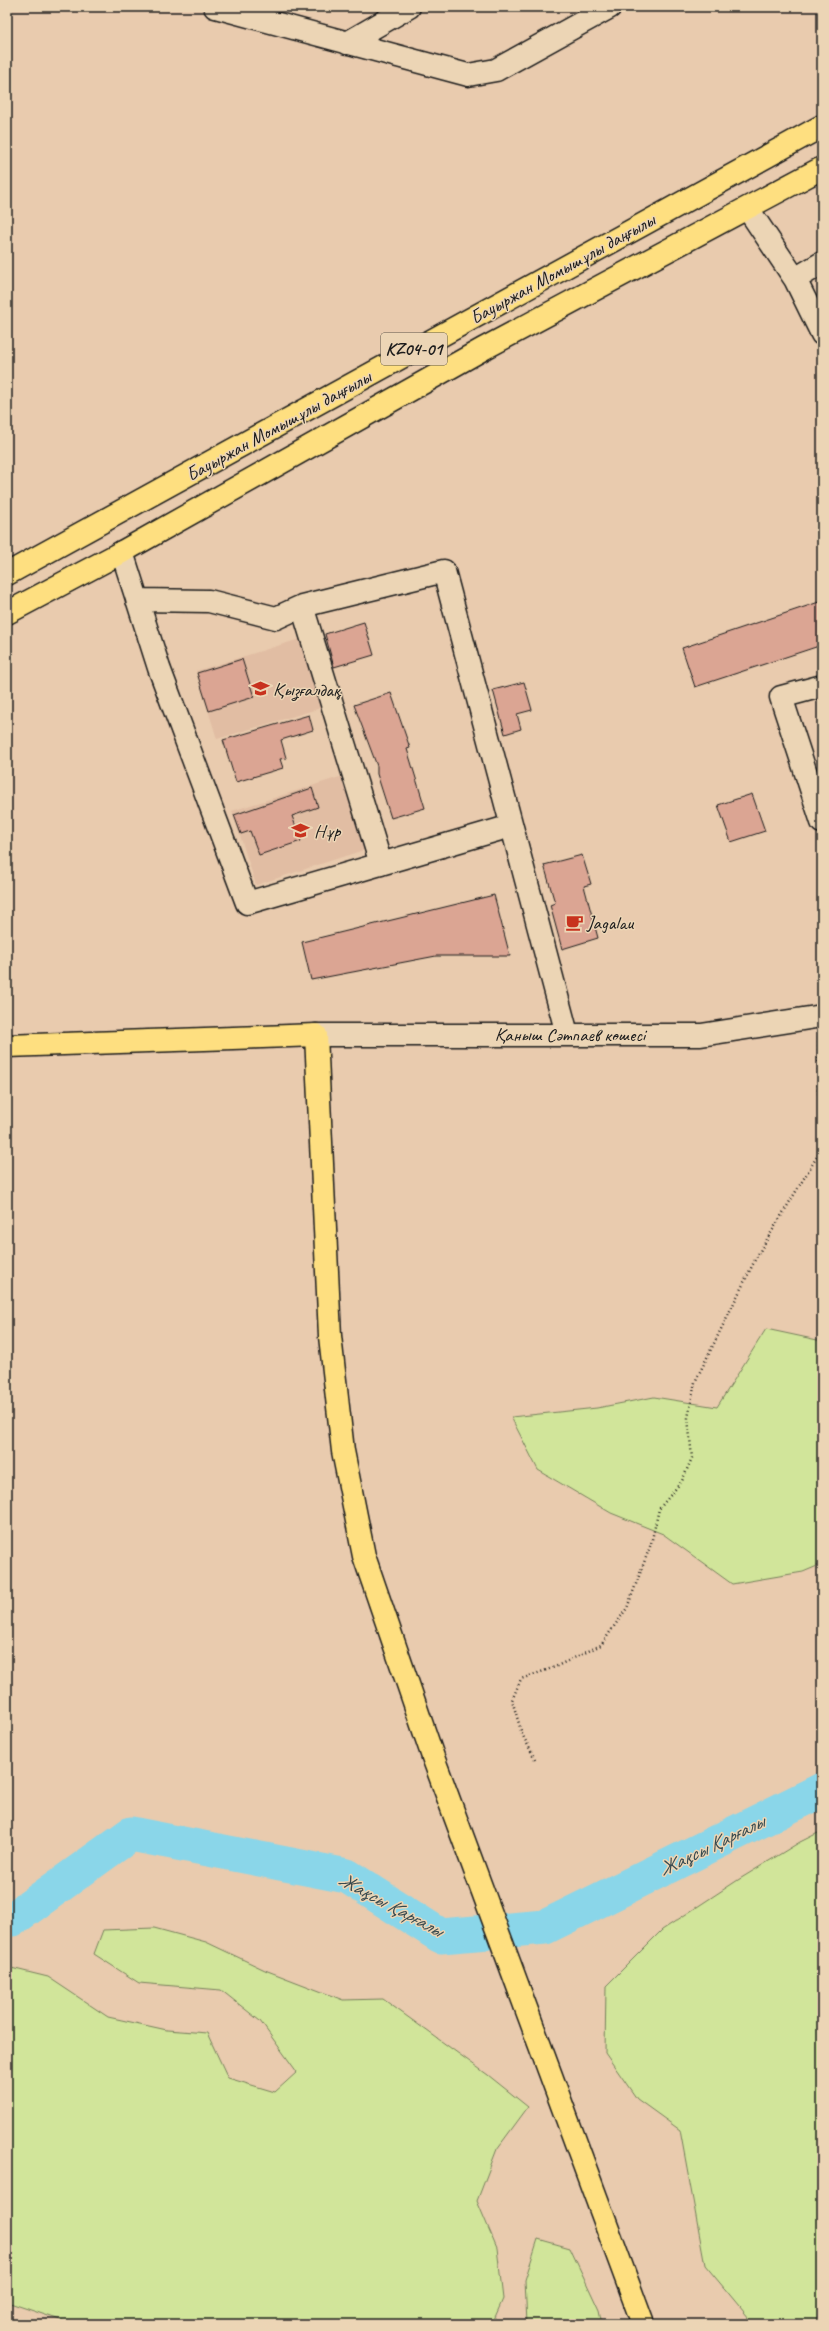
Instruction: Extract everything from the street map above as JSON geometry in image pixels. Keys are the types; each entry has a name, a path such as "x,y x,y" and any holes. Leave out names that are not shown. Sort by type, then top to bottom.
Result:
{"main road":[{"name":"Бауыржан Момышұлы даңғылы","path":"7,574 822,126"},
{"name":"Бауыржан Момышұлы даңғылы","path":"7,613 122,552 442,372 822,168"},
{"path":"662,213 678,244"},
{"path":"7,1046 316,1035 330,1336 343,1451 364,1556 433,1757 643,2324"}],"street":[{"path":"215,7 468,75 496,70 610,7"},
{"path":"347,43 409,7"},
{"path":"748,209 795,279 822,334"},
{"path":"795,279 822,264"},
{"path":"122,552 159,668 247,903 511,826"},
{"path":"137,600 209,601 276,618 302,606 444,571 567,1034"},
{"path":"302,606 381,864"},
{"path":"822,686 781,697 822,822"},
{"name":"Қаныш Сәтпаев көшесі","path":"316,1035 701,1034 821,1017"}],"path":[{"path":"821,1017 818,1088 822,1114"},
{"path":"535,1759 522,1734 512,1700 515,1693 521,1680 555,1667 602,1645 627,1608 651,1544 659,1509 682,1481 692,1458 688,1418 695,1382 720,1327 757,1256 818,1155 822,1124"}],"shaded area":[{"name":"Қызғалдақ","path":"303,638 324,707 217,739 196,671"},
{"name":"Нұр","path":"346,775 370,848 256,885 232,811"}],"green space":[{"path":"766,1329 822,1341 822,1564 803,1572 732,1584 663,1534 611,1513 538,1470 511,1417 597,1408 654,1397 717,1407"},
{"path":"822,1831 822,2324 754,2324 705,2265 680,2130 637,2099 605,2053 606,1986 662,1930 738,1880 800,1842"},
{"path":"154,1928 206,1942 265,1970 343,2000 383,1999 488,2075 528,2107 497,2149 477,2201 497,2248 503,2299 492,2324 72,2324 7,2302 7,1967 48,1977 108,2017 167,2030 207,2033 228,2078 275,2092 297,2072 260,2021 221,1990 139,1983 94,1954 103,1930"},
{"path":"538,2239 570,2248 599,2310 602,2324 527,2324 525,2280"}],"building":[{"path":"822,601 822,645 695,687 682,648"},
{"path":"364,622 374,655 334,667 325,634"},
{"path":"242,659 254,697 209,711 197,673"},
{"path":"524,682 532,710 517,714 521,729 505,734 493,690"},
{"path":"391,693 410,748 407,749 425,808 391,818 377,774 377,766 354,705"},
{"path":"309,715 313,730 281,740 286,758 280,759 283,768 236,782 223,740"},
{"path":"312,788 318,807 292,816 301,841 259,855 250,831 241,834 234,815"},
{"path":"752,794 765,831 731,842 718,805"},
{"path":"582,855 591,884 584,886 598,938 562,949 550,905 555,903 544,865"},
{"path":"494,895 510,956 436,956 311,980 302,942"}],"waterway":[{"name":"Жақсы Қарғалы","path":"7,1918 13,1919 131,1834 347,1876 441,1936 545,1927 822,1790"}],"place":[{"name":"Қызғалдақ","path":"260,689"},
{"name":"Нұр","path":"301,830"},
{"name":"Jagalau","path":"574,922"}]}
